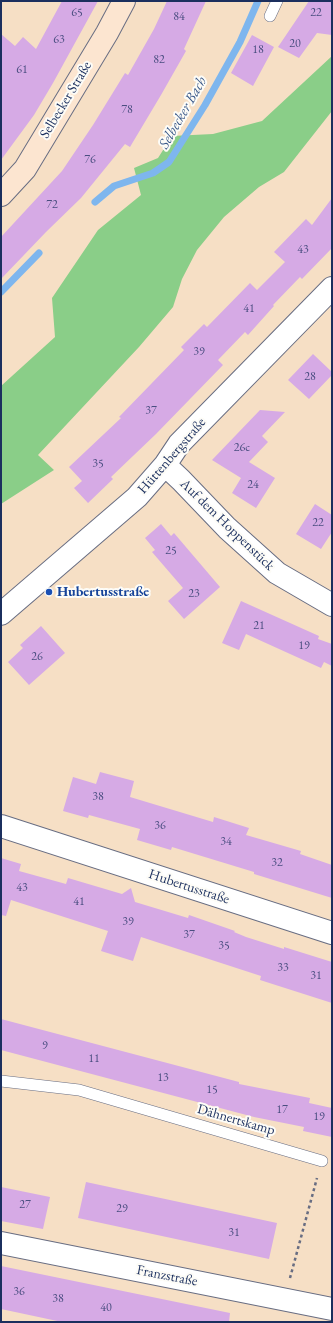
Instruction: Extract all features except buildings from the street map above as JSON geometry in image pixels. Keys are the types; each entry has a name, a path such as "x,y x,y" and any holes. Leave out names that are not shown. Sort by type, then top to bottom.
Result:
{"main road":[{"name":"Selbecker Straße","path":"1,195 25,169 107,33 124,1"}],"street":[{"name":"Hüttenbergstraße","path":"1,614 137,497 165,465 179,444 332,288"},
{"name":"Auf dem Hoppenstück","path":"165,465 227,528 277,574 332,605"},
{"name":"Hubertusstraße","path":"1,826 332,933"},
{"name":"Franzstraße","path":"1,1243 332,1309"}],"lane":[{"path":"270,16 277,1"},
{"name":"Dähnertskamp","path":"1,1081 79,1090 322,1161"}],"path":[{"path":"284,1300 322,1161"}],"green space":[{"path":"332,56 332,111 284,172 259,187 224,217 197,250 182,279 173,307 139,347 38,455 54,470 1,504 1,386 55,337 52,298 98,230 141,195 134,168 158,158 172,136 213,134 262,121"}],"waterway":[{"name":"Selbecker Bach","path":"95,202 114,186 153,173 169,162 205,105 240,42 258,1"},
{"name":"Selbecker Bach","path":"1,292 39,253"}],"place":[{"name":"Hubertusstraße","path":"49,592"}]}
